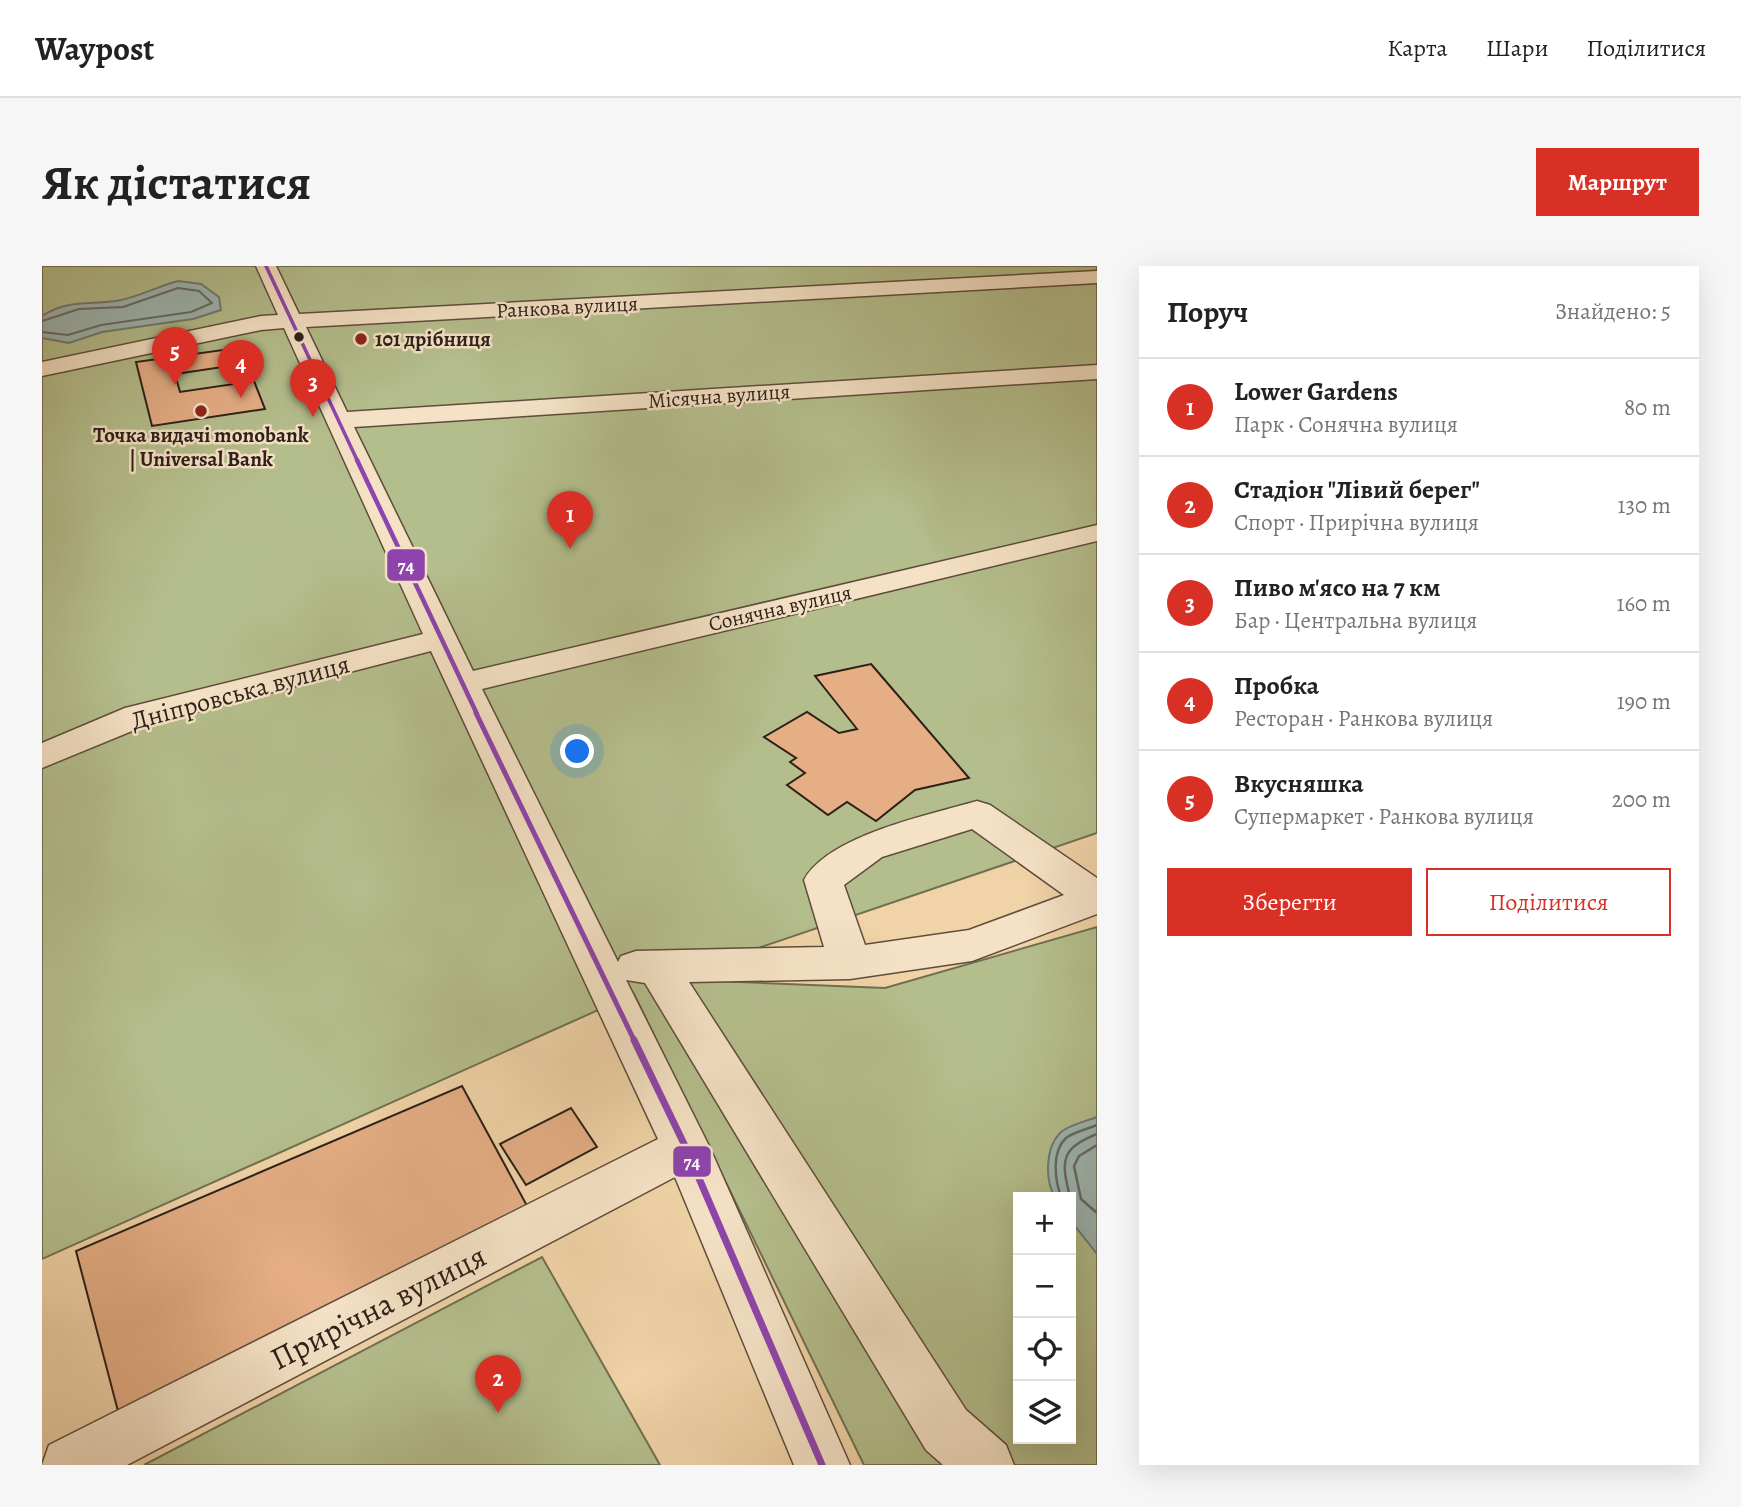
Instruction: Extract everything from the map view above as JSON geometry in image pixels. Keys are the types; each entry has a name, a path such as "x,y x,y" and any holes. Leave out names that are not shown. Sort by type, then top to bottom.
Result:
{"street":[{"path":"272,266 293,322 441,639 686,1148 822,1465"},
{"name":"Ранкова вулиця","path":"42,369 261,323 1097,277"},
{"name":"Місячна вулиця","path":"341,421 1097,372"},
{"name":"Сонячна вулиця","path":"464,683 1097,533"},
{"name":"Дніпровська вулиця","path":"42,756 137,716 441,639"},
{"path":"599,967 850,962 972,945 1097,898 977,814 869,847 823,880 850,962"},
{"path":"657,967 946,1430 986,1465"},
{"name":"Прирічна вулиця","path":"69,1465 686,1148"}],"green space":[{"path":"42,266 1097,266 1097,833 667,979 885,988 1097,927 1097,1465 864,1465 634,994 42,1259"},
{"path":"542,1257 660,1465 144,1465"}],"water":[{"path":"178,281 201,284 219,297 221,310 193,319 102,332 69,343 42,338 42,316 52,310 121,300"},
{"path":"1097,1117 1097,1254 1076,1227 1076,1192 1053,1192 1049,1182 1051,1147 1063,1130"}],"building":[{"path":"237,348 243,364 175,374 180,392 254,381 265,409 152,426 136,362"},
{"path":"871,664 969,778 915,790 876,821 847,802 828,815 787,785 805,773 790,762 796,758 764,737 807,712 839,733 857,729 815,676"},
{"path":"462,1086 532,1215 118,1411 76,1251"},
{"path":"571,1108 597,1147 526,1185 500,1144"}],"transit line":[{"name":"74","path":"266,266 441,639 686,1148 822,1465"}],"place":[{"name":"101 дрібниця","path":"361,339"},
{"name":"Вкусняшка","path":"175,385"},
{"name":"Пробка","path":"241,398"},
{"name":"Точка видачі monobank | Universal Bank","path":"201,411"},
{"name":"Пиво м'ясо на 7 км","path":"313,417"},
{"name":"Lower Gardens","path":"570,549"},
{"name":"Стадіон \"Лівий берег\"","path":"498,1413"}]}
